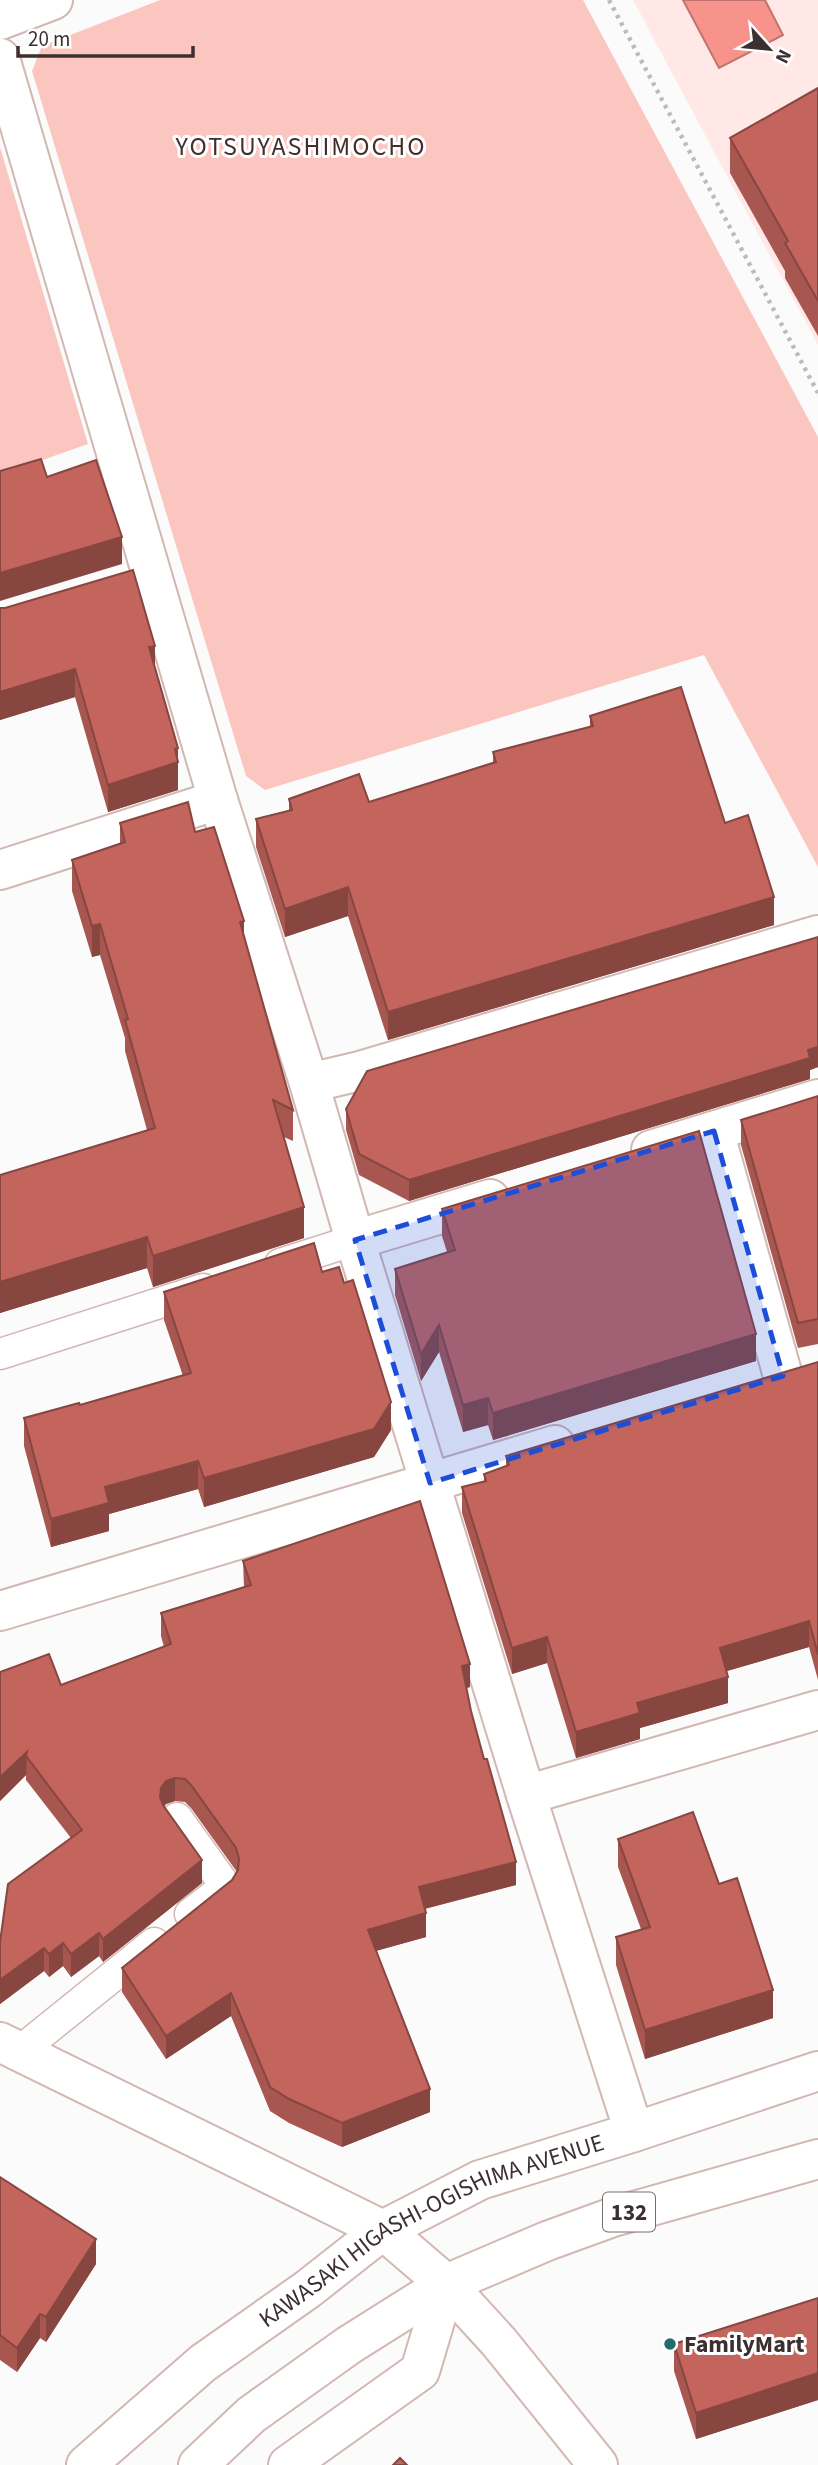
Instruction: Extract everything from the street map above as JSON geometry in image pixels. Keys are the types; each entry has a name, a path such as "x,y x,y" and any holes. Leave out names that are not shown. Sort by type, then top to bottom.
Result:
{"main road":[{"path":"0,20 53,0"},
{"path":"0,58 139,578 218,800 309,1083 526,1795 634,2133"},
{"path":"0,870 218,800"},
{"path":"309,1083 360,1072 818,935"},
{"path":"621,1159 818,1099"},
{"path":"714,1131 800,1370 744,1388"},
{"path":"355,1240 528,1188"},
{"path":"0,1611 587,1435"},
{"path":"526,1795 818,1710"},
{"path":"10,2046 383,2230 446,2284 499,2342 598,2465"},
{"name":"KAWASAKI HIGASHI-OGISHIMA AVENUE","path":"86,2465 203,2362 308,2289 383,2230 480,2180 634,2133 818,2071"},
{"name":"KAWASAKI HIGASHI-OGISHIMA AVENUE","path":"198,2465 251,2416 349,2345 446,2284 547,2241 613,2217 818,2159"},
{"path":"288,2465 420,2371 446,2284"}],"lane":[{"path":"0,1354 355,1240"},
{"path":"10,2046 221,1890 222,1881 177,1818"}],"path":[{"path":"609,0 818,393"}],"highlighted area":[{"path":"714,1131 783,1376 430,1483 355,1240"}],"shaded area":[{"path":"160,0 583,0 818,437 818,867 704,655 265,790 246,776 32,71 42,46"},
{"path":"633,0 818,0 818,345 727,176"},
{"path":"683,0 765,0 783,35 719,68"},
{"path":"0,147 88,444 0,475"}],"building":[{"path":"818,88 818,301 785,243 788,241 730,138"},
{"path":"41,459 47,477 96,460 122,537 0,573 0,471"},
{"path":"133,570 155,646 149,647 178,748 175,749 178,762 108,785 75,669 0,692 0,608"},
{"path":"681,687 725,823 748,815 774,897 388,1012 348,887 285,909 256,819 292,810 289,799 359,774 369,802 496,762 493,752 593,726 590,716"},
{"path":"188,802 195,832 214,827 244,921 240,922 293,1110 273,1100 304,1207 153,1256 147,1237 0,1282 0,1175 155,1128 125,1020 128,1019 100,924 92,926 72,860 125,842 120,823"},
{"path":"818,937 818,1047 808,1050 810,1058 409,1180 359,1154 346,1109 367,1071"},
{"path":"818,1096 818,1319 798,1323 741,1120"},
{"path":"699,1131 756,1334 493,1413 488,1398 463,1405 439,1325 421,1354 395,1269 455,1250 442,1209"},
{"path":"314,1243 322,1272 339,1267 344,1283 353,1280 391,1402 374,1429 204,1478 198,1461 105,1487 109,1503 51,1519 24,1418 191,1373 164,1292"},
{"path":"818,1362 818,1655 809,1621 720,1648 728,1677 637,1703 640,1713 576,1732 547,1637 512,1648 462,1487 486,1481 484,1474 509,1465 506,1456"},
{"path":"420,1501 470,1664 462,1666 471,1711 516,1862 419,1887 426,1913 368,1930 430,2089 342,2123 289,2099 270,2087 231,1993 166,2036 122,1968 232,1880 238,1870 239,1859 236,1848 185,1779 166,1781 161,1788 160,1797 202,1860 103,1939 99,1933 71,1954 63,1943 49,1954 44,1948 0,1980 0,1942 8,1884 82,1830 26,1756 27,1752 0,1777 0,1672 49,1654 61,1685 171,1644 161,1613 251,1585 243,1561"},
{"path":"693,1812 719,1884 737,1878 773,1990 645,2030 616,1937 650,1927 618,1839"},
{"path":"0,2177 96,2239 46,2317 40,2314 17,2348 0,2335"},
{"path":"818,2298 818,2373 696,2413 674,2344"},
{"path":"400,2458 407,2465 393,2465"}],"place":[{"name":"FamilyMart","path":"670,2344"}],"district":[{"name":"YOTSUYASHIMOCHO","path":"301,146"}]}
